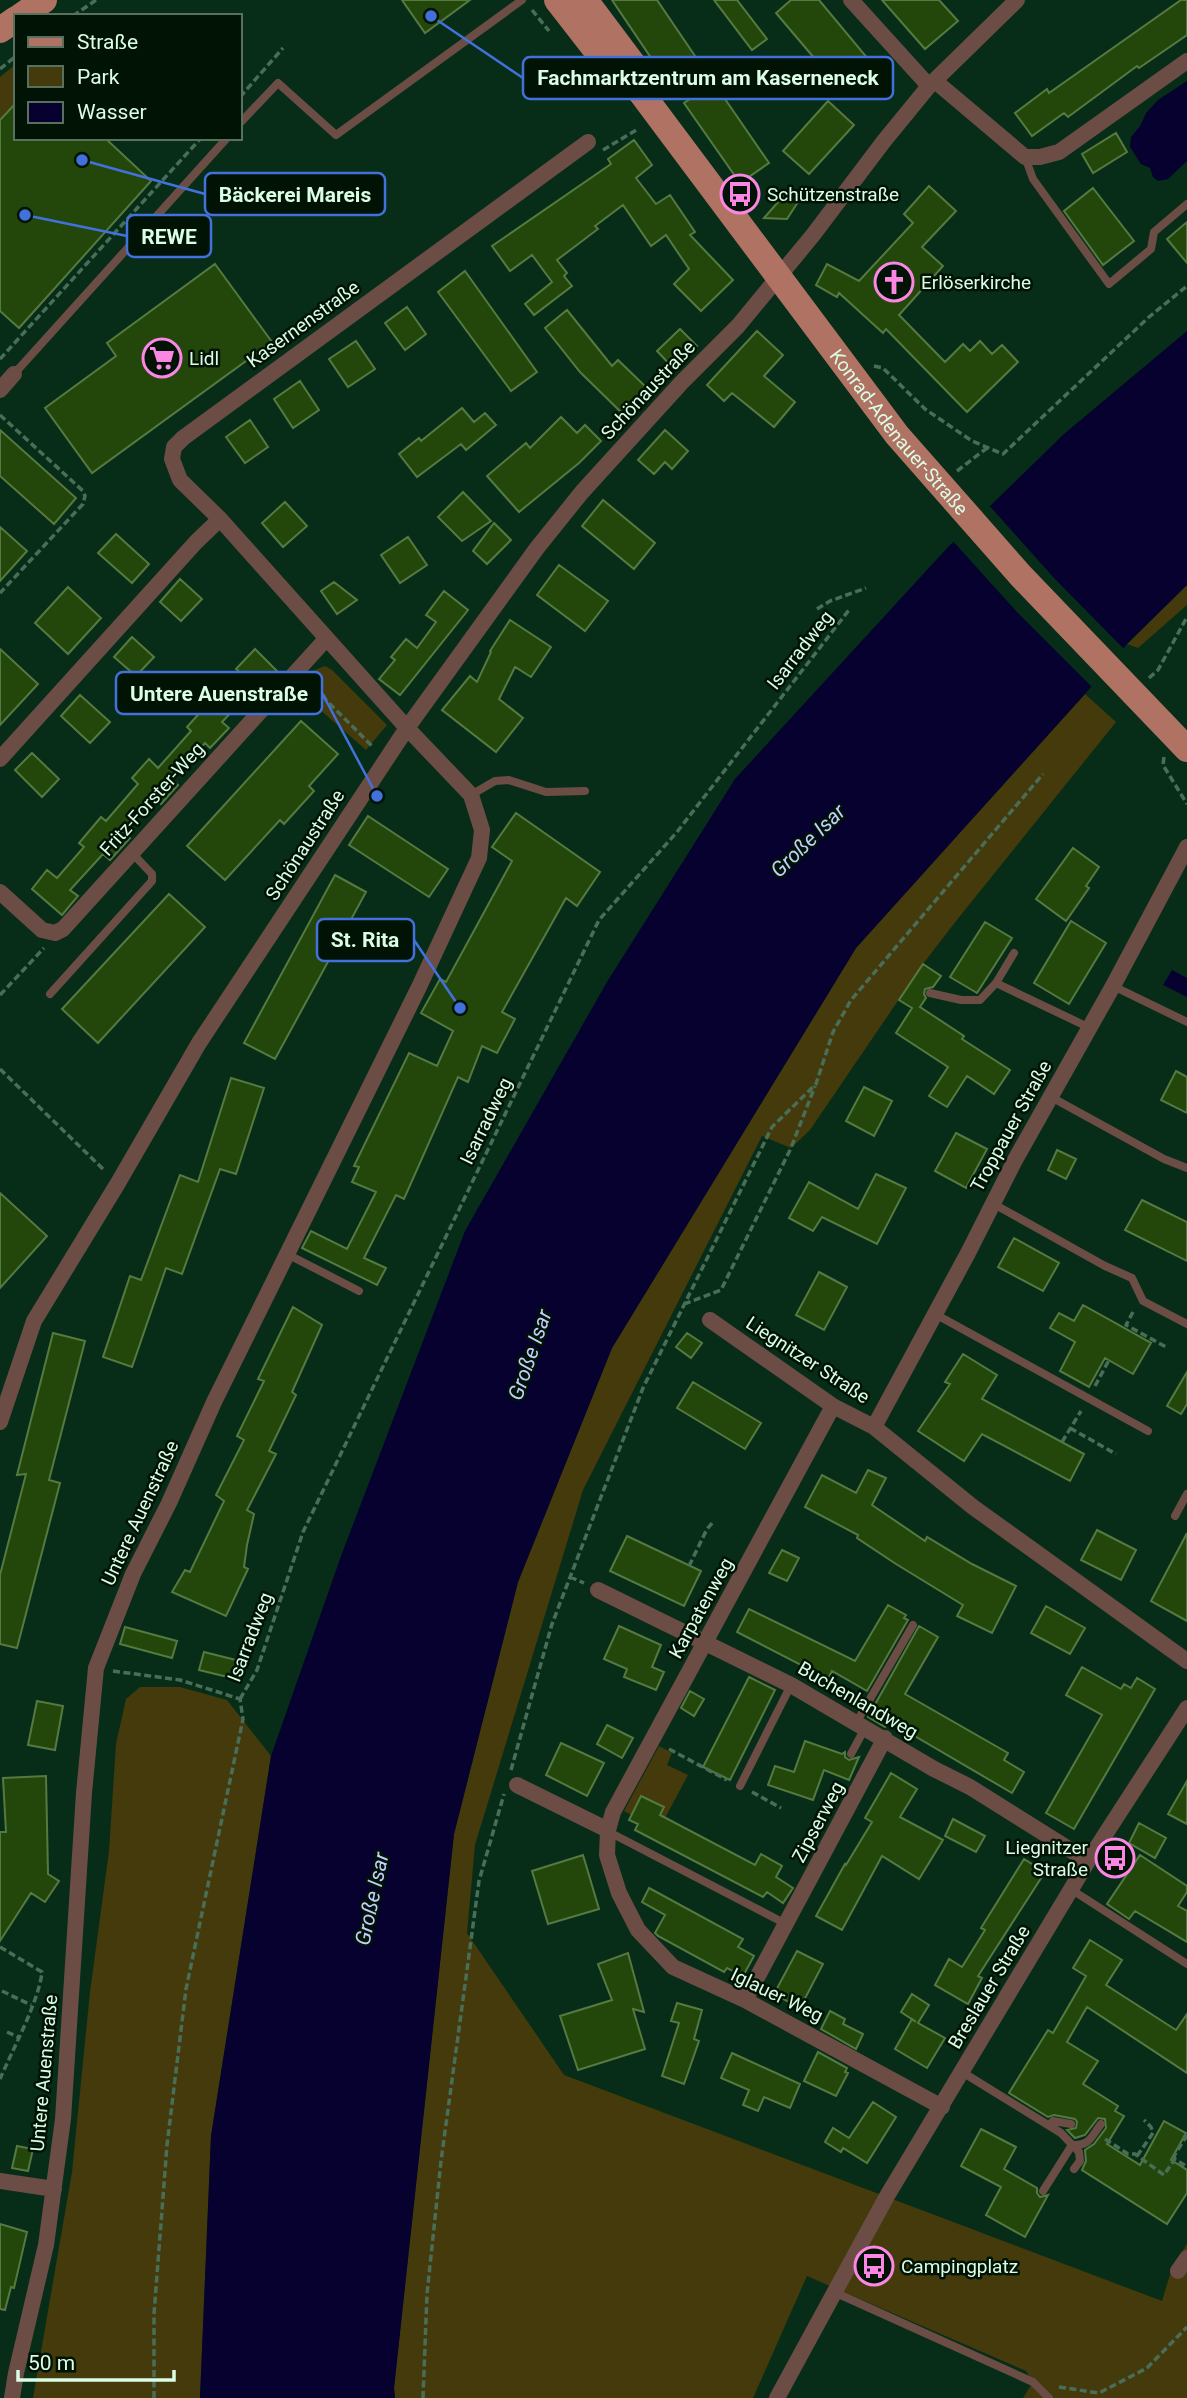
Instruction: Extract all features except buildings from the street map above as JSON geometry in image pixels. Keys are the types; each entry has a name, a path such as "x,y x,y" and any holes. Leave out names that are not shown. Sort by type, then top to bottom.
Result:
{"main road":[{"path":"24,14 44,0"},
{"name":"Konrad-Adenauer-Straße","path":"558,0 620,81 639,90 897,436 1021,576 1187,749"},
{"name":"Konrad-Adenauer-Straße","path":"585,0 636,68 639,90"}],"street":[{"path":"851,0 932,84 1025,156 1040,157 1059,152 1187,61"},
{"path":"777,278 932,84 1017,0"},
{"name":"Kasernenstraße","path":"407,728 220,519 180,480 172,459 174,447 588,142"},
{"name":"Schönaustraße","path":"0,1422 34,1321 199,1043 407,728 537,548 582,492 682,382 738,326 777,278"},
{"path":"0,390 15,374"},
{"path":"0,759 196,542 220,519"},
{"name":"Fritz-Forster-Weg","path":"55,933 63,929 326,639"},
{"name":"Untere Auenstraße","path":"12,2398 46,2245 63,2119 84,1793 96,1668 133,1574 419,987 479,858 482,830 471,795 407,728"},
{"name":"Troppauer Straße","path":"874,1427 992,1203 1187,847"},
{"path":"0,891 42,930 55,933"},
{"name":"Liegnitzer Straße","path":"710,1320 833,1406 874,1427 973,1507 1187,1661"},
{"name":"Karpatenweg","path":"619,1893 609,1873 607,1855 608,1830 613,1812 833,1406"},
{"name":"Buchenlandweg","path":"598,1590 791,1685 1003,1807 1088,1861"},
{"name":"Breslauer Straße","path":"777,2398 887,2196 1088,1861 1187,1708"},
{"name":"Zipserweg","path":"745,2000 786,1924 837,1842 885,1738"},
{"path":"510,1787 608,1830"},
{"name":"Iglauer Weg","path":"619,1893 638,1930 673,1968 745,2000 942,2107"},
{"path":"0,2182 54,2189"}],"lane":[{"path":"242,121 278,83 336,135 522,0"},
{"path":"15,374 225,140"},
{"path":"1025,156 1033,179 1109,284 1151,249 1154,232 1187,204"},
{"path":"471,795 495,781 509,780 545,792 585,791"},
{"path":"50,994 152,881 152,874 131,852"},
{"path":"930,993 961,1000 981,1000 996,983 1014,953"},
{"path":"996,983 1090,1028"},
{"path":"1113,986 1187,1022"},
{"path":"1051,1097 1164,1159 1187,1168"},
{"path":"992,1203 1132,1278 1143,1301 1187,1324"},
{"path":"287,1254 359,1291"},
{"path":"935,1314 1148,1431"},
{"path":"1175,1516 1187,1494"},
{"path":"851,1754 860,1725 913,1625"},
{"path":"740,1786 791,1685"},
{"path":"608,1830 786,1924"},
{"path":"1072,1890 1187,1964"},
{"path":"962,2072 1061,2133 1079,2152 1080,2161 1074,2169"},
{"path":"1049,2125 1053,2121 1072,2124"},
{"path":"1072,2145 1082,2146 1101,2124"},
{"path":"1043,2191 1072,2145"},
{"path":"834,2292 1033,2382 1049,2398"}],"path":[{"path":"76,14 96,0"},
{"path":"242,95 283,48"},
{"path":"0,69 14,58"},
{"path":"588,142 604,150 659,117"},
{"path":"0,359 199,140"},
{"path":"839,360 883,368 925,409 972,441 1003,454 1149,317 1187,286"},
{"path":"0,415 83,491 85,496 82,504 0,593"},
{"path":"941,488 987,447"},
{"path":"817,609 866,588"},
{"name":"Isarradweg","path":"240,1699 257,1670 303,1532 599,920 677,832 849,610"},
{"path":"1131,689 1158,670 1187,617"},
{"path":"317,669 321,691 326,700 370,745"},
{"path":"684,1304 721,1290 791,1148 833,1032 851,1000 1043,774"},
{"path":"0,995 55,933"},
{"path":"0,1069 118,1183"},
{"path":"423,2398 427,2294 441,2161 480,1881 510,1787 557,1612 643,1388 684,1304 772,1127 816,1084"},
{"path":"1141,1296 1126,1325 1166,1347"},
{"path":"1070,1428 1116,1454"},
{"path":"689,1566 713,1522"},
{"path":"96,1668 180,1680 240,1699 243,1719 186,1989 167,2145 154,2314 154,2398"},
{"path":"653,1740 781,1808"},
{"path":"0,1947 42,1972 32,2005 0,2079"},
{"path":"2,1991 32,2005"},
{"path":"8,2032 18,2037"},
{"path":"1137,2156 1153,2133 1143,2120"},
{"path":"1094,2133 1128,2154 1137,2156 1164,2175 1175,2159 1185,2134"},
{"path":"1175,2159 1187,2167"},
{"path":"1033,2382 1099,2393 1147,2368 1187,2328"}],"green space":[{"path":"14,66 14,105 0,120 0,77"},
{"path":"1187,585 1187,605 1138,648 1127,644"},
{"path":"325,666 387,725 366,750 295,688 312,671"},
{"path":"1085,694 1116,722 923,964 810,1130 791,1148 762,1136 583,1490 475,1845 467,1933 564,2075 1162,2301 1172,2268 1187,2244 1187,2398 1023,2398 1033,2382 1026,2371 807,2276 753,2398 395,2398 454,1834 518,1582 612,1348 856,948"},
{"path":"140,1687 180,1687 227,1700 271,1756 211,2136 200,2398 33,2398 72,2172 90,1992 109,1851 116,1744 126,1699"},
{"path":"659,1746 672,1753 667,1765 688,1775 665,1818 641,1797 631,1815 624,1811"}],"water":[{"path":"1187,81 1187,161 1168,179 1158,181 1153,177 1150,168 1141,164 1130,147 1131,137 1158,100"},
{"name":"Große Isar","path":"1187,331 1187,585 1127,644 856,948 612,1348 518,1582 454,1834 395,2398 200,2398 211,2136 271,1756 341,1556 465,1231 607,982 735,779 949,546 1064,434"},
{"path":"1172,970 1187,978 1187,997 1163,985"}],"pier":[{"path":"987,503 1055,579 1126,651 1094,689 1017,612 951,539"}],"place":[{"name":"Fachmarktzentrum am Kaserneneck","path":"431,16"},
{"name":"Bäckerei Mareis","path":"82,160"},
{"name":"Schützenstraße","path":"740,194"},
{"name":"REWE","path":"25,215"},
{"name":"Erlöserkirche","path":"894,282"},
{"name":"Lidl","path":"162,358"},
{"name":"Untere Auenstraße","path":"377,796"},
{"name":"St. Rita","path":"460,1008"},
{"name":"Liegnitzer Straße","path":"1115,1858"},
{"name":"Campingplatz","path":"874,2266"}]}
